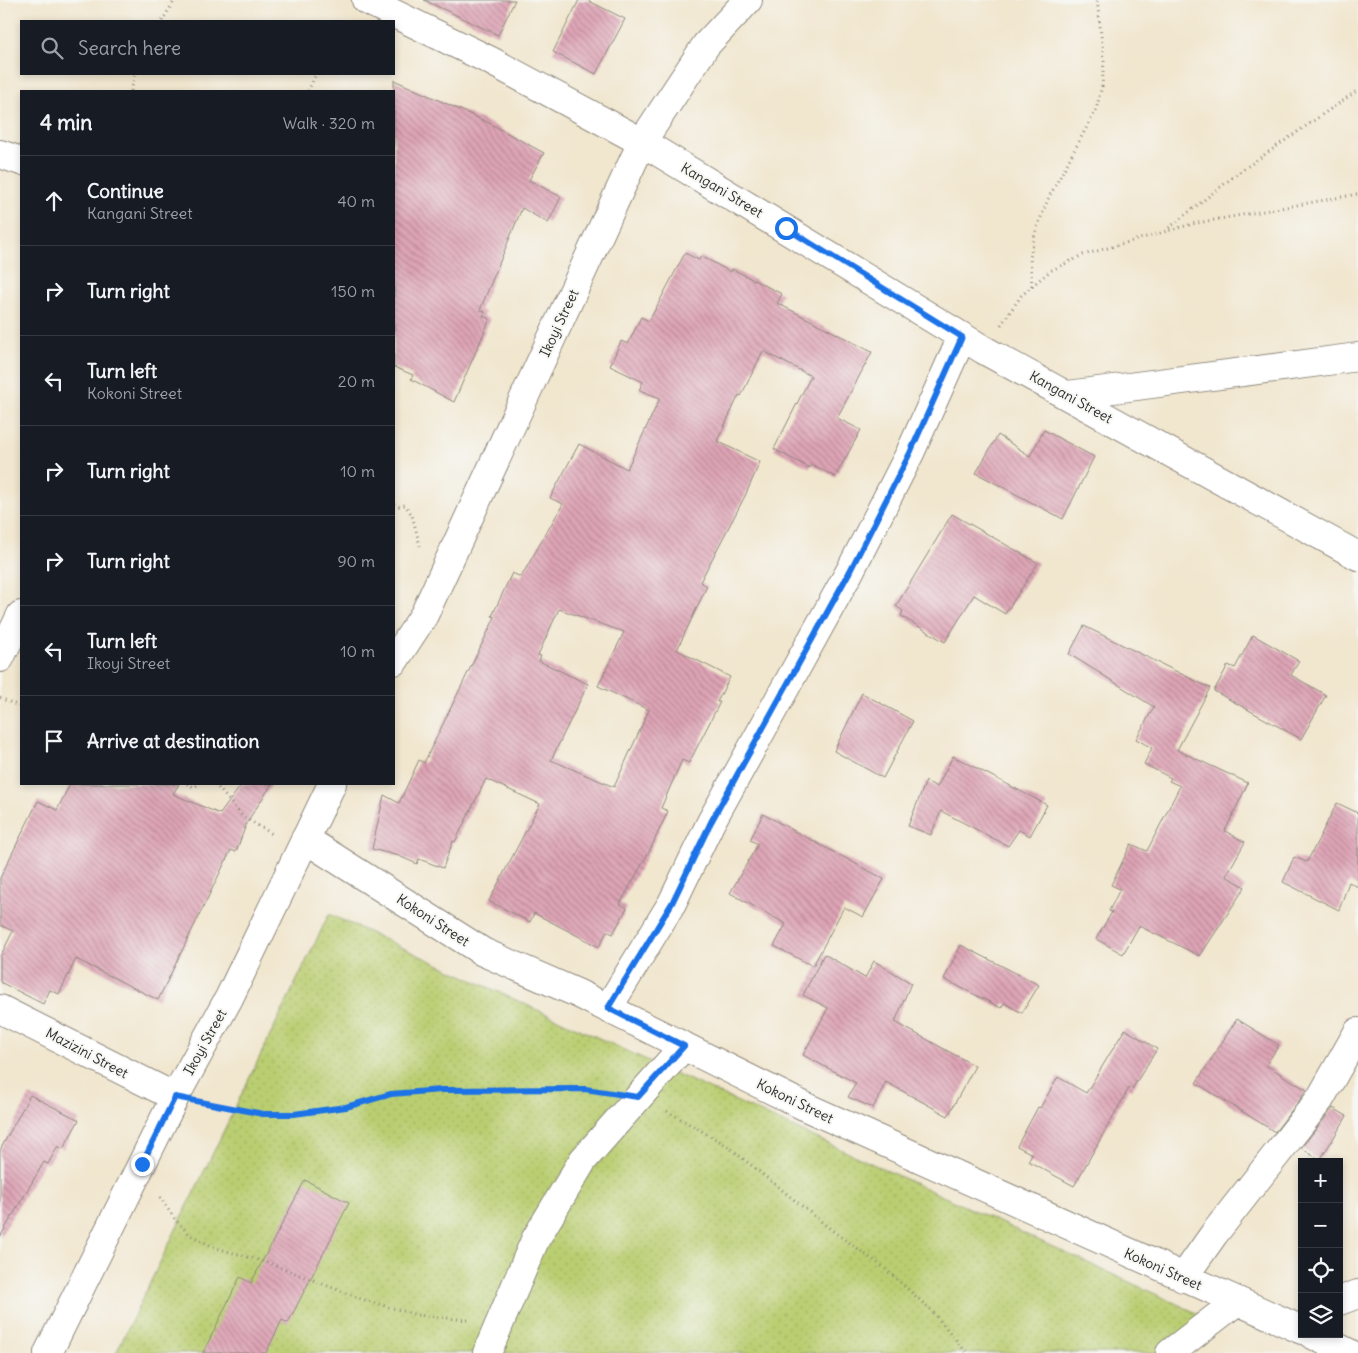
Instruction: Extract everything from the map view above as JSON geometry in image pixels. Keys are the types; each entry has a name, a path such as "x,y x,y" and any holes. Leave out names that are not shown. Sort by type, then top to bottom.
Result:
{"street":[{"name":"Kangani Street","path":"366,0 491,61 642,142 973,343 1358,556"},
{"name":"Ikoyi Street","path":"395,659 424,615 642,142 706,45 748,0"},
{"path":"0,154 20,161"},
{"path":"608,1008 672,903 711,822 850,571 910,453 973,343"},
{"path":"1068,394 1358,357"},
{"name":"Ikoyi Street","path":"48,1353 175,1097 229,998 332,785"},
{"name":"Kokoni Street","path":"303,845 484,952 608,1008 816,1112 1236,1302 1298,1328"},
{"name":"Mazizini Street","path":"0,1009 175,1097"},
{"path":"1183,1278 1214,1234 1320,1099 1358,1032"},
{"path":"487,1353 498,1322 536,1240 583,1160 684,1046"},
{"path":"1343,1300 1358,1294"},
{"path":"1170,1353 1236,1302"},
{"path":"1272,1316 1298,1311"},
{"path":"1319,1338 1349,1353"}],"path":[{"path":"163,20 176,0"},
{"path":"1032,286 1030,257 1036,230 1048,198 1096,110 1102,86 1104,61 1097,0"},
{"path":"131,90 135,75"},
{"path":"308,90 316,75"},
{"path":"1164,232 1231,179 1358,90"},
{"path":"973,343 1021,296 1050,271 1083,255 1192,224 1358,194"},
{"path":"395,504 406,505 412,515 416,536 438,585"},
{"path":"0,698 20,707"},
{"path":"216,785 242,816 303,845"},
{"path":"175,1097 263,1114 294,1114 346,1107 391,1094 441,1090 585,1089 638,1097 680,1118 726,1145 825,1225 883,1267 932,1310 967,1353"},
{"path":"142,1164 158,1194 174,1218 190,1234 216,1248 266,1262 364,1300 417,1316 498,1322"}],"green space":[{"path":"329,914 1201,1315 1183,1353 116,1353"}],"building":[{"path":"424,0 515,0 498,35"},
{"path":"579,0 587,0 625,19 596,74 553,52"},
{"path":"394,80 487,122 544,153 529,180 561,197 548,223 522,208 480,310 485,312 483,316 490,319 454,402 411,379 413,375 395,367"},
{"path":"685,253 699,260 701,256 731,272 732,269 782,294 777,303 872,352 837,418 861,430 835,477 811,464 810,468 774,449 811,376 763,351 717,441 760,462 745,496 700,582 707,586 677,650 730,677 717,702 720,702 689,763 682,760 661,808 668,811 650,850 620,904 627,908 613,934 607,931 599,947 534,913 530,922 489,901 540,804 486,779 455,842 453,841 443,868 419,859 417,864 399,856 372,849 384,795 399,803 419,760 424,763 495,617 492,616 512,573 521,577 563,504 550,498 579,444 627,469 660,398 639,390 643,382 610,366 621,341 628,344 641,317 649,321","holes":["559,609 624,632 598,686 649,710 614,787 551,760 588,684 539,661 541,656 538,655"]},
{"path":"1044,430 1094,457 1063,519 976,473 998,435 1030,456"},
{"path":"952,514 1038,563 1005,614 974,595 945,642 901,616 903,611 896,606"},
{"path":"1084,626 1210,688 1177,750 1248,783 1225,831 1245,842 1226,876 1245,887 1200,956 1139,926 1123,954 1096,939 1112,912 1109,911 1120,889 1111,885 1131,844 1147,851 1180,786 1169,781 1171,778 1144,764 1152,748 1136,739 1154,707 1069,654"},
{"path":"1253,635 1299,661 1291,675 1326,695 1301,739 1214,691 1228,665 1235,668"},
{"path":"862,693 913,721 883,778 834,751"},
{"path":"953,756 1047,805 1030,836 1019,830 1008,846 941,811 931,835 908,826 926,781 937,787"},
{"path":"70,785 178,785 173,794 220,814 241,785 271,785 247,822 236,852 231,850 158,1000 76,959 59,994 50,990 43,1004 0,982 0,957 13,931 0,925 0,878 38,801 57,810"},
{"path":"1337,803 1358,813 1358,887 1349,882 1339,910 1283,882 1294,857 1307,862"},
{"path":"763,814 884,879 863,917 844,907 813,966 774,946 786,924 730,893 758,844 750,840"},
{"path":"961,945 1039,985 1022,1013 1004,1003 1001,1008 944,979"},
{"path":"824,954 865,978 874,961 911,983 895,1022 975,1066 948,1116 886,1082 873,1108 848,1097 856,1083 803,1055 828,1008 803,995"},
{"path":"1237,1019 1279,1045 1266,1065 1307,1090 1275,1132 1196,1083"},
{"path":"1125,1029 1157,1049 1132,1089 1129,1088 1074,1186 1028,1161 1032,1154 1017,1146 1038,1107 1040,1108 1058,1077 1086,1093"},
{"path":"30,1095 79,1120 63,1149 58,1146 48,1164 44,1162 0,1237 0,1150"},
{"path":"1333,1108 1347,1116 1321,1158 1317,1158 1301,1148"},
{"path":"305,1180 349,1203 288,1323 282,1320 266,1353 203,1353 240,1277 251,1283"}],"route":[{"path":"142,1164 175,1097 263,1114 294,1114 346,1107 391,1094 441,1090 499,1088 585,1089 638,1097 684,1046 608,1008 672,903 711,822 850,571 910,453 962,337 786,228"}]}
